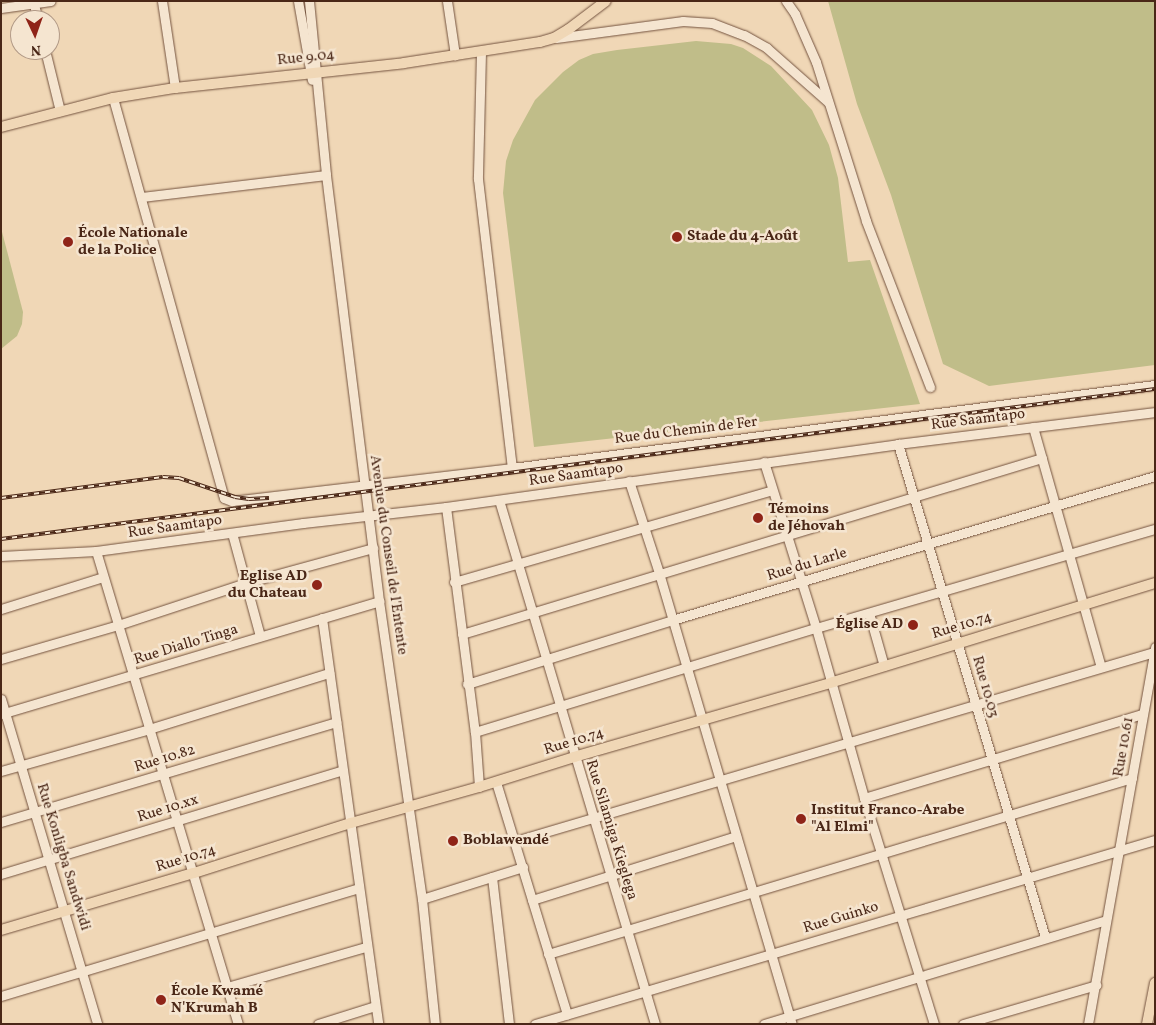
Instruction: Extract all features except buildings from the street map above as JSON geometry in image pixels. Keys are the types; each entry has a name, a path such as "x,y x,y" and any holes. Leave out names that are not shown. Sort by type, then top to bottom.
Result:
{"main road":[{"name":"Rue 9.04","path":"1,127 113,98 176,88 481,52 554,38 606,1"},
{"name":"Rue 10.74","path":"1,930 194,873 350,823 479,788 574,757 832,682 1155,582"},
{"path":"1147,1024 1155,983"}],"street":[{"path":"1,8 33,2 51,1"},
{"path":"162,1 176,88"},
{"name":"Avenue du Conseil de l'Entente","path":"298,1 316,89 379,601 422,899 434,1024"},
{"name":"Avenue du Conseil de l'Entente","path":"309,1 313,72"},
{"path":"447,1 455,55"},
{"path":"786,1 795,14 816,62 866,221 930,387"},
{"path":"554,38 683,21 712,23 744,35 767,48 829,102"},
{"path":"481,52 478,179 512,468"},
{"path":"47,60 60,111"},
{"path":"113,98 142,197 326,175"},
{"name":"Rue du Chemin de Fer","path":"142,197 223,494 227,500 238,501 512,468 1155,385"},
{"name":"Rue Saamtapo","path":"1,556 96,551 303,523 369,517 898,444 1155,412"},
{"path":"1033,427 1101,667"},
{"name":"Rue 10.03","path":"898,444 926,543 959,643 975,704 1045,937"},
{"path":"462,634 659,572 786,537 912,496 1042,458"},
{"path":"764,462 816,628 847,741 899,915 934,1024"},
{"name":"Rue du Larle","path":"468,684 926,543 1155,476"},
{"path":"629,481 659,572 736,836 773,952 791,1020"},
{"path":"454,582 772,490"},
{"name":"Rue Silamiga Kieglega","path":"499,500 559,707 655,1024"},
{"path":"446,507 454,582 475,732 479,788"},
{"path":"475,732 687,669 816,628 1155,529"},
{"path":"232,533 260,636"},
{"path":"1,659 246,583 373,548"},
{"path":"96,551 238,1024"},
{"path":"1,609 103,577"},
{"name":"Rue Diallo Tinga","path":"3,713 134,676 379,601"},
{"path":"869,613 884,666"},
{"path":"322,618 378,1024"},
{"path":"515,841 1101,667 1154,649"},
{"name":"Rue 10.61","path":"1088,1024 1154,649"},
{"path":"1,771 150,729 329,673"},
{"name":"Rue Konligba Sandwidi","path":"1,700 3,713 66,911 98,1024"},
{"path":"864,798 1143,714"},
{"name":"Rue 10.82","path":"1,822 336,722"},
{"name":"Rue 10.xx","path":"1,874 343,770"},
{"path":"548,954 1132,778"},
{"path":"496,782 567,1014"},
{"path":"532,900 736,836"},
{"name":"Rue Guinko","path":"535,1024 1155,840"},
{"path":"422,899 522,867"},
{"path":"492,877 509,1024"},
{"path":"1,996 358,888"},
{"path":"764,1024 791,1020 919,976 1106,920"},
{"path":"226,987 366,947"},
{"path":"963,1024 1096,985"},
{"path":"318,1024 375,1006"}],"shaded area":[{"path":"828,1 1155,1 1155,365 989,386 943,364 891,195 857,104"},
{"name":"Stade du 4-Août","path":"696,41 731,44 743,48 771,66 812,110 829,145 838,178 848,262 870,260 920,404 534,447 503,193 506,161 513,140 535,100 563,72 579,60 593,54 617,50"},
{"path":"1,228 23,312 22,324 17,336 1,349"}],"railway":[{"path":"1,539 1155,389"},
{"path":"1,498 163,477 179,478 235,497 249,499 269,498"}],"place":[{"name":"Stade du 4-Août","path":"677,237"},
{"name":"École Nationale de la Police","path":"68,242"},
{"name":"Témoins de Jéhovah","path":"758,518"},
{"name":"Eglise AD du Chateau","path":"317,585"},
{"name":"Église AD","path":"913,625"},
{"name":"Institut Franco-Arabe \"Al Elmi\"","path":"801,819"},
{"name":"Boblawendé","path":"453,841"},
{"name":"École Kwamé N'Krumah B","path":"161,1000"}]}
